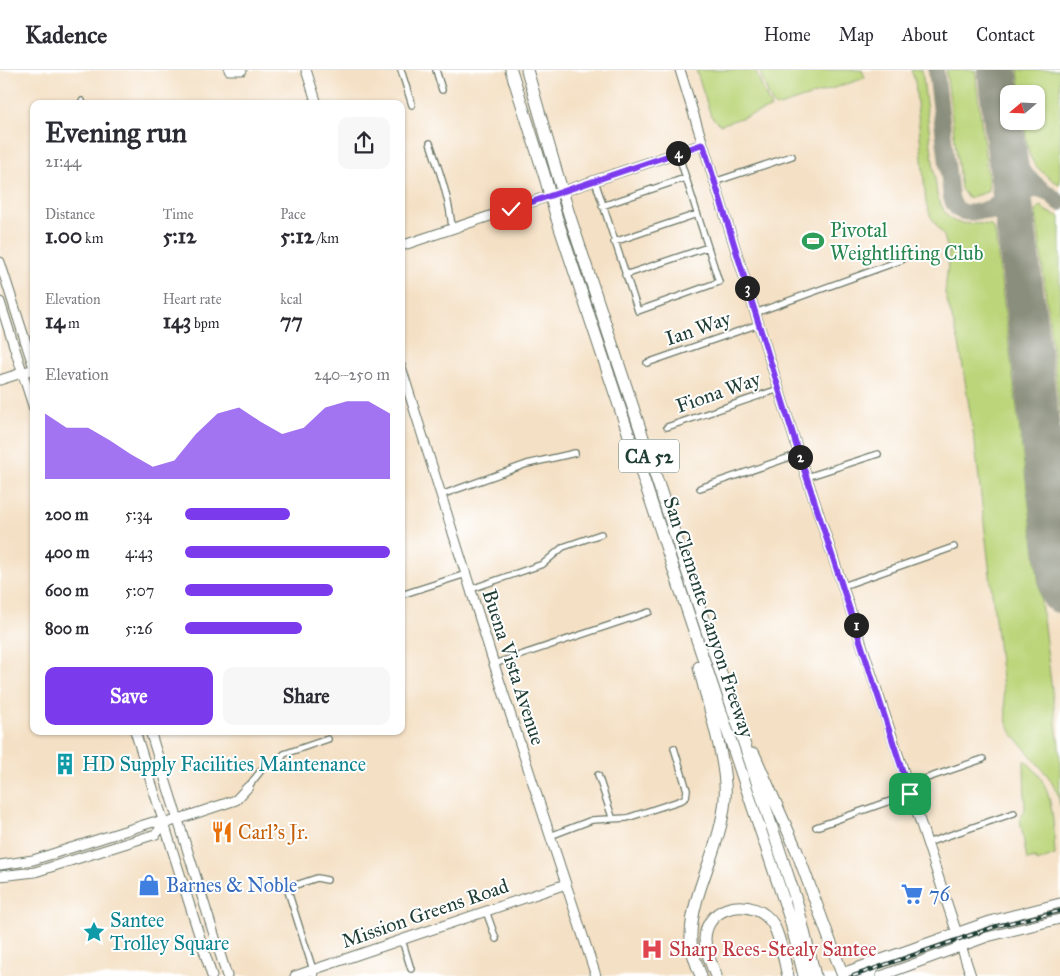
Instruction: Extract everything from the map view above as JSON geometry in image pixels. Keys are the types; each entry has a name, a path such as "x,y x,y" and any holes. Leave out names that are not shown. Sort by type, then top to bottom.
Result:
{"highway":[{"name":"San Clemente Canyon Freeway","path":"511,70 557,219 809,973"},
{"name":"San Clemente Canyon Freeway","path":"526,70 569,214 797,903 809,973"},
{"path":"672,566 693,640 724,772 726,796 721,827 696,905 690,935 692,950 701,976"},
{"path":"729,697 796,849 840,975"},
{"path":"716,976 705,939 707,928 716,915 723,910 742,906 766,916 773,924 788,976"}],"main road":[{"path":"229,70 242,70"},
{"path":"306,70 316,100"},
{"path":"680,70 799,454 971,976"},
{"path":"405,245 703,144"},
{"path":"0,262 30,356"},
{"path":"0,302 30,397"},
{"path":"0,380 30,370"},
{"name":"Buena Vista Avenue","path":"405,380 494,664 596,976"},
{"path":"136,735 212,976"},
{"path":"151,735 227,976"},
{"path":"0,865 33,860 153,822 164,824 178,820 236,800 248,788"},
{"path":"0,876 35,872 156,834 164,824"},
{"name":"Mission Greens Road","path":"295,976 314,973 402,940 566,884"},
{"path":"840,975 990,920 1060,903"},
{"path":"881,976 987,937 1060,918"}],"street":[{"path":"401,70 412,106"},
{"path":"436,70 442,90"},
{"path":"430,143 440,171 451,216 452,229"},
{"path":"595,181 638,311 719,282 678,154"},
{"path":"714,182 792,156"},
{"path":"602,206 685,178"},
{"path":"614,242 697,214"},
{"path":"625,275 708,247"},
{"path":"755,313 902,260"},
{"name":"Ian Way","path":"647,363 760,324"},
{"name":"Fiona Way","path":"667,427 779,389"},
{"path":"440,494 527,464 575,453"},
{"path":"700,488 799,454"},
{"path":"808,477 878,454"},
{"path":"470,589 543,564 562,547 601,534"},
{"path":"843,586 954,547"},
{"path":"405,594 466,574"},
{"path":"494,664 649,612"},
{"path":"248,788 263,768 280,761 284,754 328,739"},
{"path":"550,836 592,820 612,817 627,818 686,797 687,790 674,748"},
{"path":"816,827 983,759"},
{"path":"598,775 612,817"},
{"path":"927,843 1014,813"},
{"path":"314,973 287,888 317,878 327,880"},
{"path":"486,911 496,939"},
{"path":"402,940 411,969"}],"green space":[{"path":"696,70 755,70 771,108 720,125 711,116"},
{"path":"759,70 862,70 865,78 776,107 772,104"},
{"path":"911,70 922,70 937,195 942,207 952,220 991,225 995,232 1060,755 1060,806 1058,794 1048,776 1011,732 1007,723 975,444 959,343 945,293 949,254 944,236 931,217 926,203 915,81"},
{"path":"946,70 975,70 989,187 987,192 968,198 961,189"},
{"path":"1018,70 1060,70 1060,185 1035,165 1027,144 1025,130 1045,130 1045,85 1020,85"},
{"path":"1041,206 1046,211 1060,217 1060,414 1036,213 1037,208"},
{"path":"1024,760 1042,780 1047,791 1052,816 1055,855 1037,862 1035,858 1027,860 1020,819 1025,810"}],"taxiway":[{"path":"936,70 951,197 957,208 967,213 979,211 1033,190 1044,191 1060,203"},
{"path":"1004,130 1008,148 1013,159 1020,169 1045,191"},
{"path":"997,203 1006,192 1008,186 1005,152"},
{"path":"980,211 998,212 1014,226 1021,283"}],"runway":[{"path":"997,70 1060,593"}],"railway":[{"path":"853,976 997,926 1060,911"}],"place":[{"name":"Pivotal Weightlifting Club","path":"813,241"},
{"name":"HD Supply Facilities Maintenance","path":"65,764"},
{"name":"Carl's Jr.","path":"222,832"},
{"name":"Barnes & Noble","path":"149,885"},
{"name":"76","path":"912,894"},
{"name":"Santee Trolley Square","path":"94,932"},
{"name":"Sharp Rees-Stealy Santee","path":"652,949"}],"route":[{"path":"511,209 703,144 799,454 910,794"}]}
